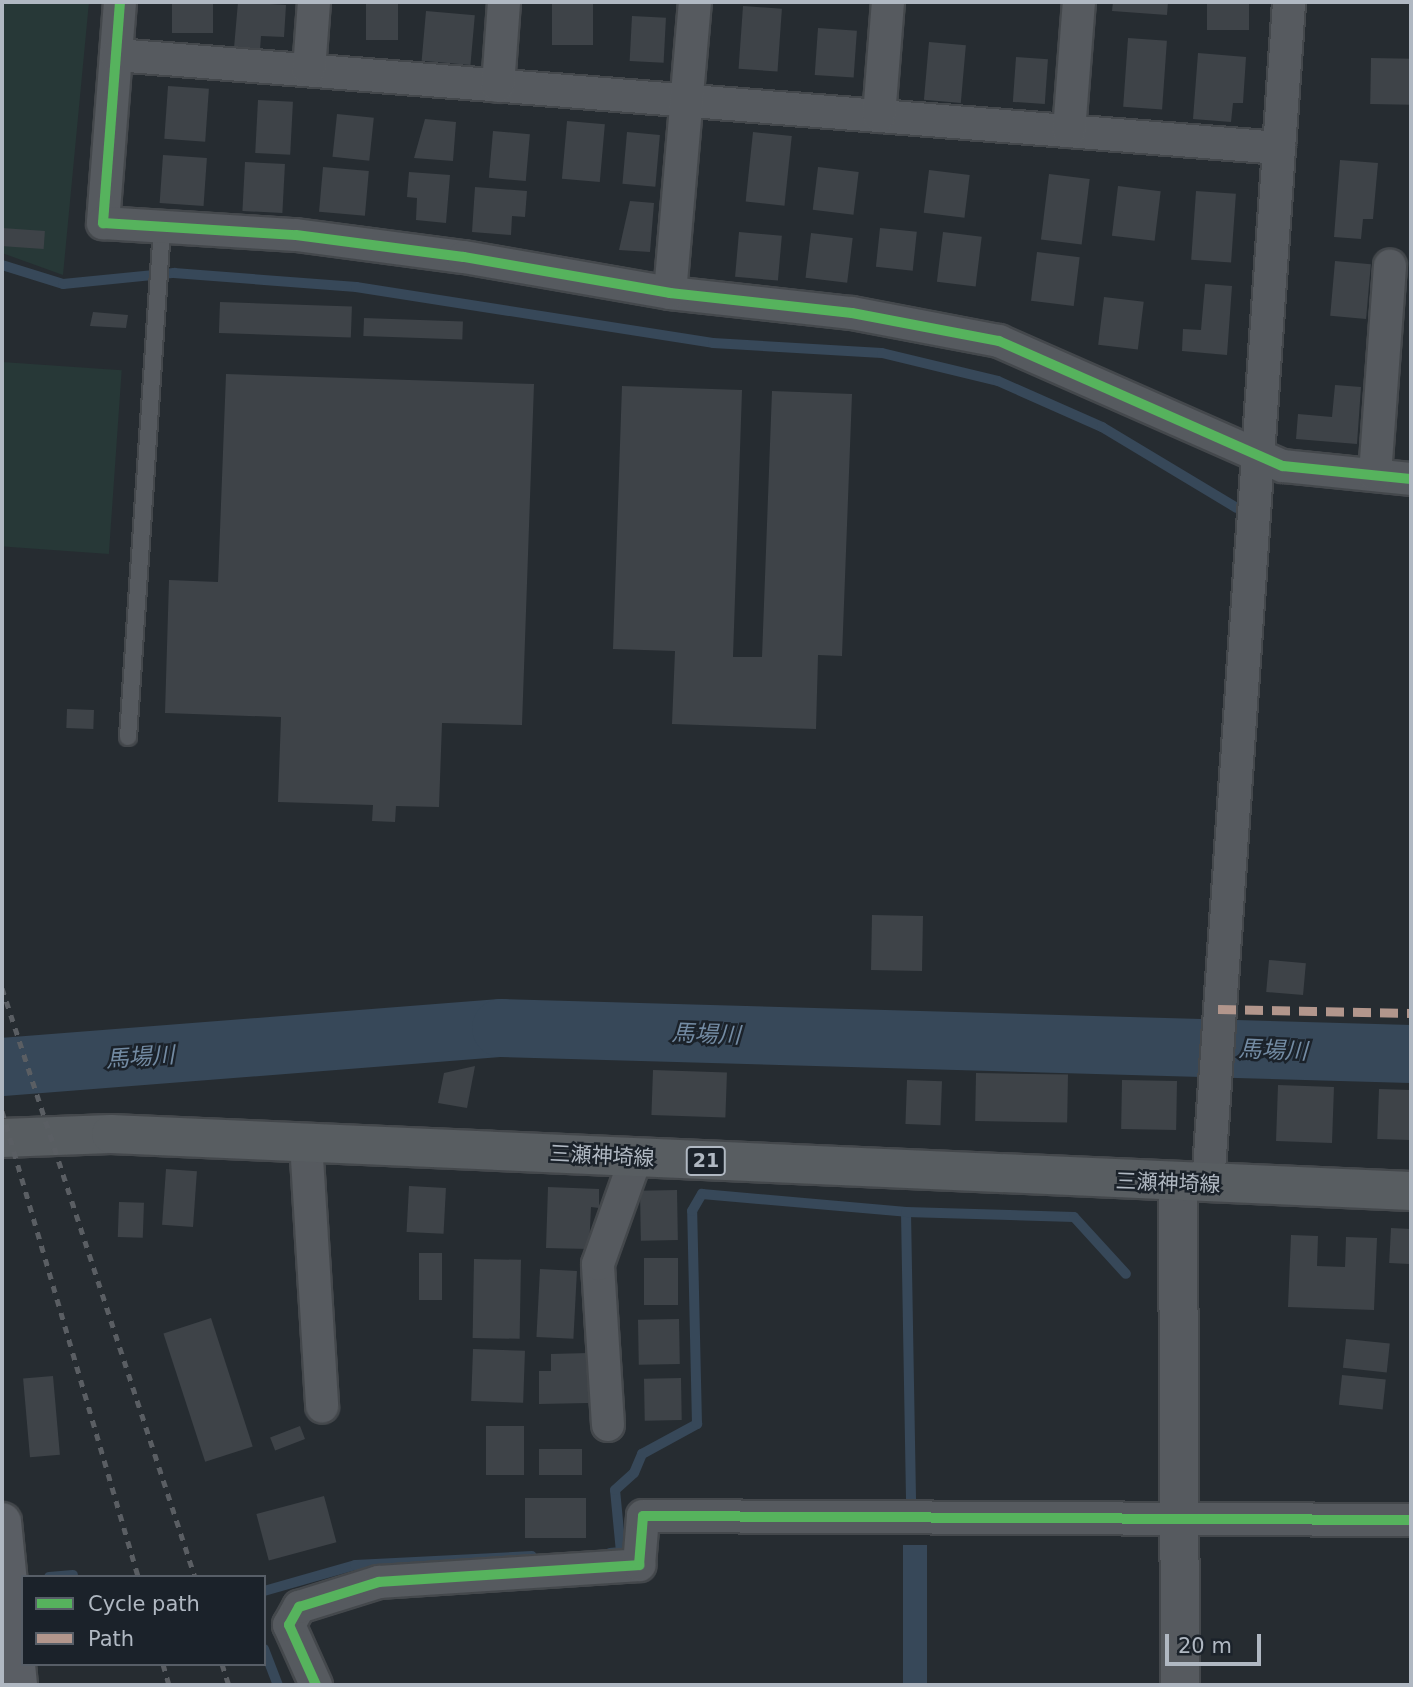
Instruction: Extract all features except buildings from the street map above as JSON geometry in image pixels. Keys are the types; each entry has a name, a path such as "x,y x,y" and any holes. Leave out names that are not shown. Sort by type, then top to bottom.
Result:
{"main road":[{"name":"三瀬神埼線","path":"2,1138 111,1134 1193,1185 1411,1191"},
{"path":"2,1522 12,1676"}],"street":[{"path":"120,2 103,223 161,242 309,237 670,293 852,313 999,341 1256,457 1411,479"},
{"path":"309,70 314,2"},
{"path":"498,86 504,2"},
{"path":"670,293 695,2"},
{"path":"879,116 888,2"},
{"path":"1069,131 1079,2"},
{"path":"1180,1685 1179,1519 1193,1185 1213,1082 1289,2"},
{"path":"116,55 1279,148"},
{"path":"1375,475 1390,266"},
{"path":"306,1142 322,1407"},
{"path":"608,1425 598,1264 636,1157"},
{"path":"316,1685 289,1625 299,1607 379,1582 639,1565 643,1516 1411,1520"}],"lane":[{"path":"128,737 161,242"}],"shaded area":[{"path":"2,2 89,2 63,275 2,253"},
{"path":"2,362 122,370 109,554 2,546"}],"water":[{"path":"903,1545 927,1545 927,1685 903,1685"}],"waterway":[{"path":"2,265 63,284 174,273 356,287 713,343 882,353 998,381 1102,427 1237,508"},
{"name":"馬場川","path":"2,1067 501,1028 1411,1054"},
{"path":"610,1553 621,1552 615,1490 634,1473 642,1454 697,1424 692,1211 702,1194 906,1212 1074,1217 1126,1274"},
{"path":"906,1212 911,1504"},
{"path":"266,1590 355,1565 532,1556"},
{"path":"266,1654 278,1685"}],"railway":[{"path":"2,988 194,1575"},
{"path":"2,1111 137,1575"},
{"path":"164,1666 169,1685"},
{"path":"223,1666 229,1685"}],"marked path":[{"path":"1218,1009 1411,1013"}],"cycle path":[{"path":"120,2 103,223 296,235 464,257 670,293 852,313 999,341 1283,466 1411,479"},
{"path":"316,1685 289,1625 299,1607 379,1582 639,1565 643,1516 1411,1520"}]}
